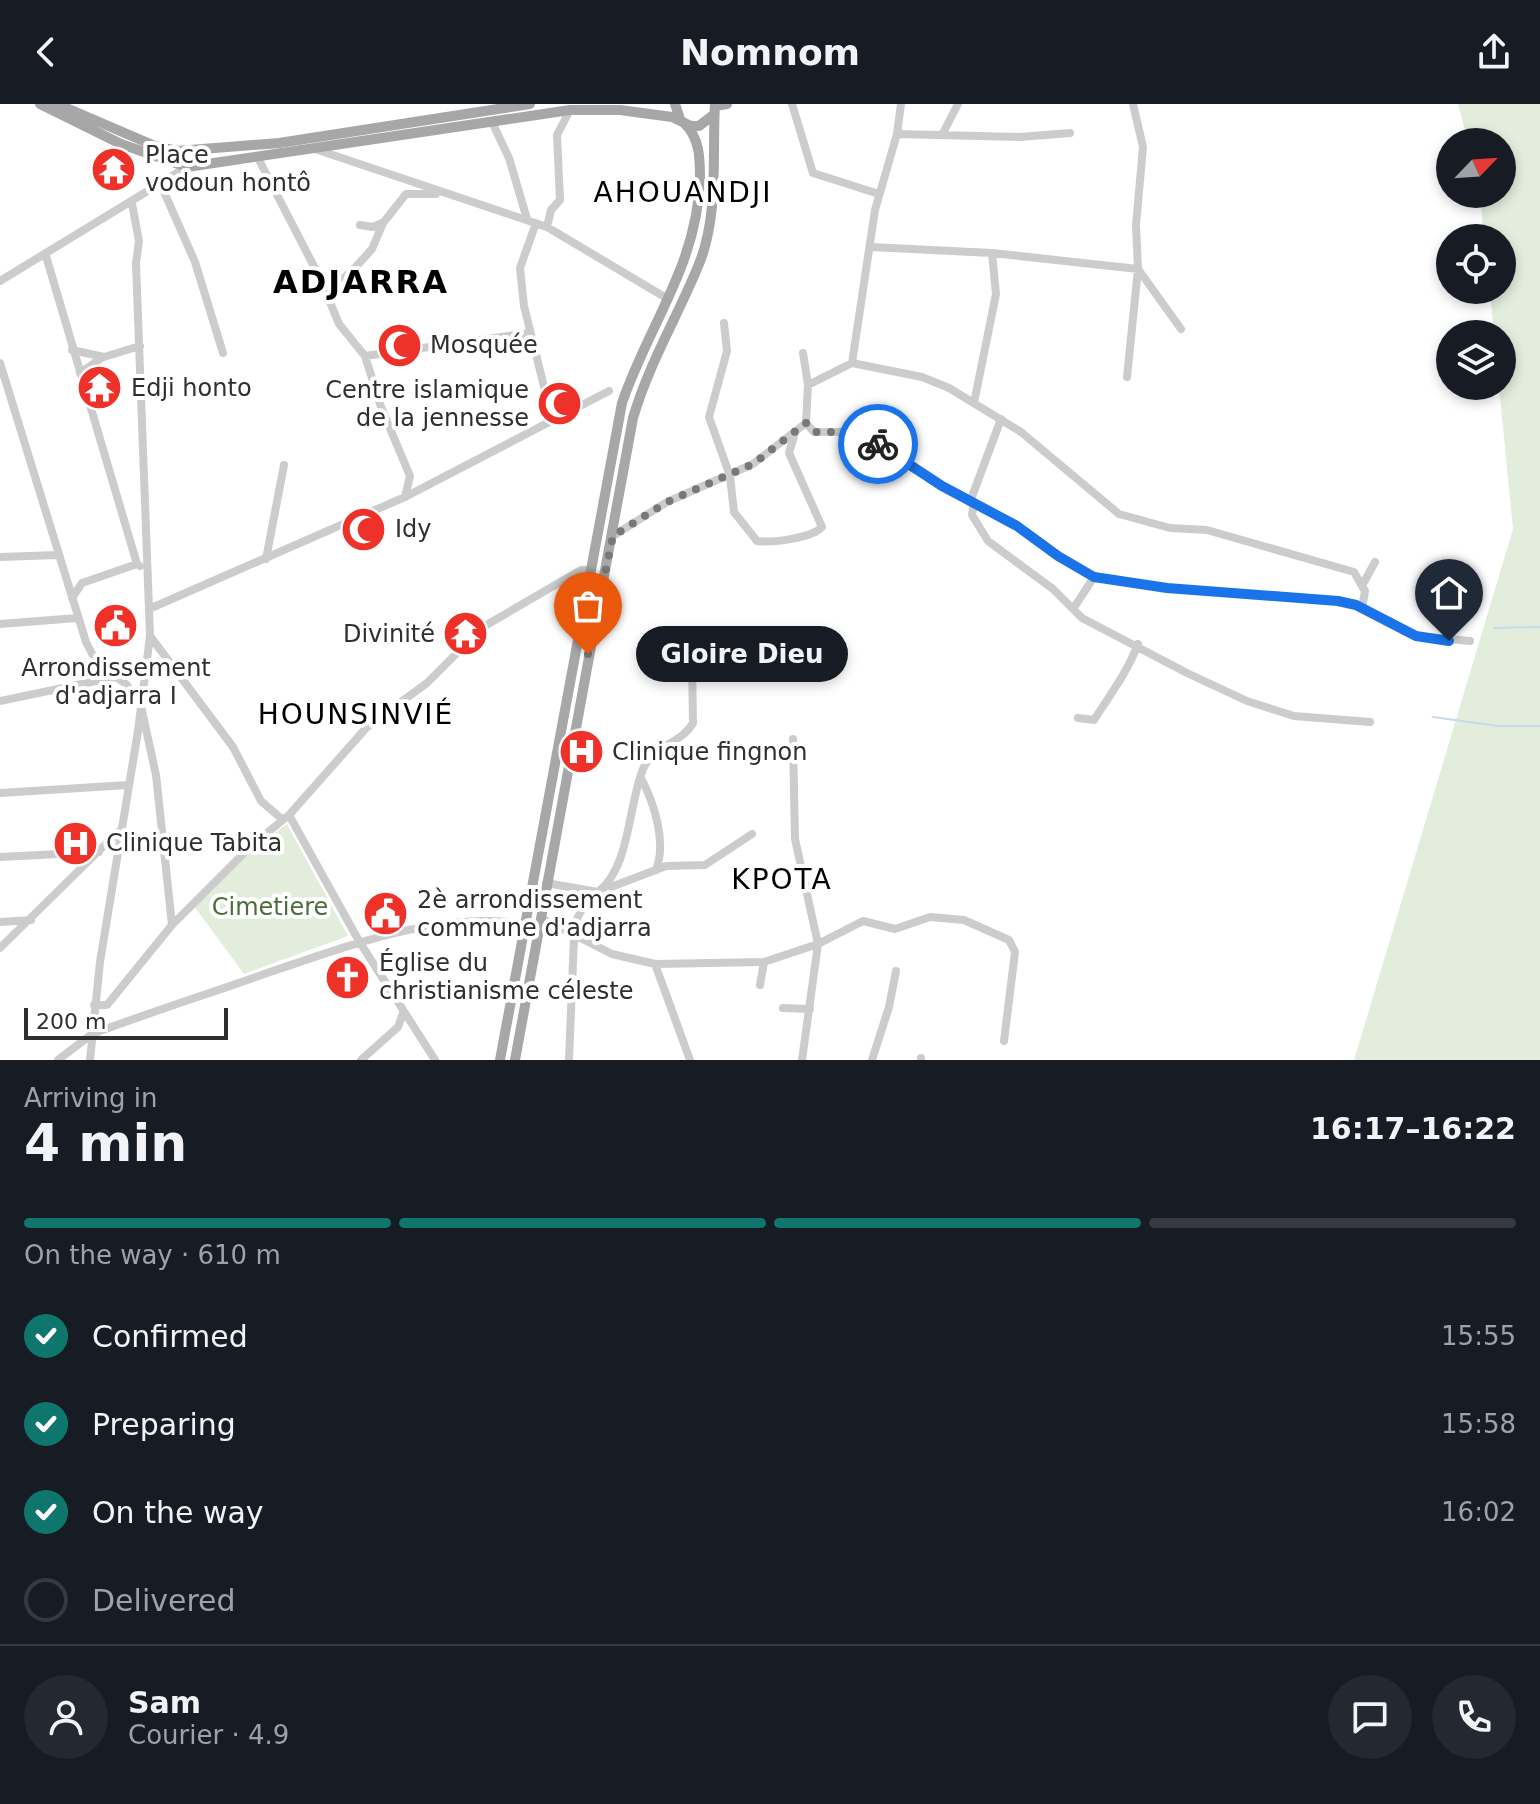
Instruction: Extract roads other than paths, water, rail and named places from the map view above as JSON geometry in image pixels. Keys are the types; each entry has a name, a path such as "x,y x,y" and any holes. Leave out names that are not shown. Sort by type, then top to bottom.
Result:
{"main road":[{"path":"40,104 121,144 187,167 318,150 570,110 620,110 699,126 714,109 727,104"},
{"path":"57,104 155,146 177,151 279,143 498,106 530,104"},
{"path":"500,1060 622,403 691,247 699,202 698,147 692,130 682,121 675,104"},
{"path":"515,1060 633,418 641,389 700,263 707,235 713,184 714,109"}],"street":[{"path":"792,104 813,173 879,194"},
{"path":"852,363 879,194 897,134 901,104"},
{"path":"943,133 958,104"},
{"path":"1127,377 1138,269 1136,225 1143,147 1133,104"},
{"path":"547,227 551,210 560,200 557,135 570,110"},
{"path":"492,122 532,221 520,264 530,333 552,419"},
{"path":"897,134 1020,137 1070,133"},
{"path":"318,150 441,194 547,227 668,299"},
{"path":"258,158 321,280 346,337 365,356 381,407 410,476 405,497"},
{"path":"0,281 132,204 187,167"},
{"path":"161,185 195,262 223,353"},
{"path":"321,280 344,278 354,269 372,249 383,223 406,194 441,194"},
{"path":"90,1060 94,1005 150,636 136,263 139,241 132,204"},
{"path":"360,225 373,227 383,223"},
{"path":"871,247 992,253 1138,269 1181,329"},
{"path":"974,403 996,294 992,253"},
{"path":"46,256 137,564 148,571"},
{"path":"724,323 727,351 709,417 730,476 734,512 757,541 771,542 819,531 821,524 789,453 794,436"},
{"path":"365,356 530,333"},
{"path":"80,373 104,357 140,346"},
{"path":"72,350 104,357"},
{"path":"613,536 676,497 730,476 794,436 806,423 808,385 803,353"},
{"path":"0,363 77,618 98,665 118,678 141,706 156,775 172,925"},
{"path":"808,385 852,363 922,377 1001,419 1056,459 1119,514 1170,528 1201,528 1238,538 1354,572 1363,584"},
{"path":"149,609 405,497 609,391"},
{"path":"1001,419 972,503 972,515 988,541 1053,589 1082,618 1138,644 1196,677 1272,710 1302,717 1370,722"},
{"path":"806,423 814,432 844,432 871,440 972,503 1017,526 1094,577 1167,588 1338,601 1362,609 1416,636 1470,641"},
{"path":"266,559 284,465"},
{"path":"410,476 431,484"},
{"path":"0,557 58,555"},
{"path":"1362,609 1363,584 1375,562"},
{"path":"72,598 82,583 137,564"},
{"path":"94,1005 107,1005 172,925 250,847 286,817 367,727 427,683 483,627 581,570 591,570"},
{"path":"64,574 82,583"},
{"path":"1073,609 1094,577"},
{"path":"0,624 77,618"},
{"path":"150,636 233,747 261,801 286,817 403,1013 435,1060"},
{"path":"1078,718 1094,720 1110,693 1120,683 1138,644"},
{"path":"569,1060 572,936 594,892 617,871 641,777 659,748 691,728 692,663"},
{"path":"81,682 98,665"},
{"path":"0,701 144,671"},
{"path":"793,739 795,839 818,944 802,1060"},
{"path":"641,777 653,804 661,855 656,870"},
{"path":"0,793 128,785"},
{"path":"0,948 33,920 119,831"},
{"path":"546,883 594,892 674,865 705,865 752,834"},
{"path":"0,857 100,852"},
{"path":"541,918 572,936 633,961 655,964 764,962 818,944 863,921 895,929 930,917 976,923 1009,940 1015,952 1004,1041"},
{"path":"0,922 33,920"},
{"path":"58,1060 92,1034 359,941 437,927 498,922 525,924"},
{"path":"760,985 764,962"},
{"path":"655,964 690,1060"},
{"path":"872,1060 889,1007 896,971"},
{"path":"783,1008 810,1009"},
{"path":"361,1060 398,1027 403,1013"}],"waterway":[{"path":"1494,628 1540,627"},
{"path":"1433,717 1498,726 1540,726"}],"place":[{"name":"Place vodoun hontô","path":"114,169"},
{"name":"Mosquée","path":"399,345"},
{"name":"Edji honto","path":"100,388"},
{"name":"Centre islamique de la jennesse","path":"560,404"},
{"name":"Idy","path":"364,529"},
{"name":"Arrondissement d'adjarra I","path":"116,626"},
{"name":"Divinité","path":"466,634"},
{"name":"Gloire Dieu","path":"588,654"},
{"name":"Clinique fingnon","path":"581,752"},
{"name":"Clinique Tabita","path":"75,843"},
{"name":"2è arrondissement commune d'adjarra","path":"386,914"},
{"name":"Église du christianisme céleste","path":"348,977"}],"district":[{"name":"AHOUANDJI","path":"683,192"},
{"name":"ADJARRA","path":"361,282"},
{"name":"HOUNSINVIÉ","path":"356,714"},
{"name":"KPOTA","path":"782,879"}],"park label":[{"name":"Cimetiere","path":"270,907"}]}
